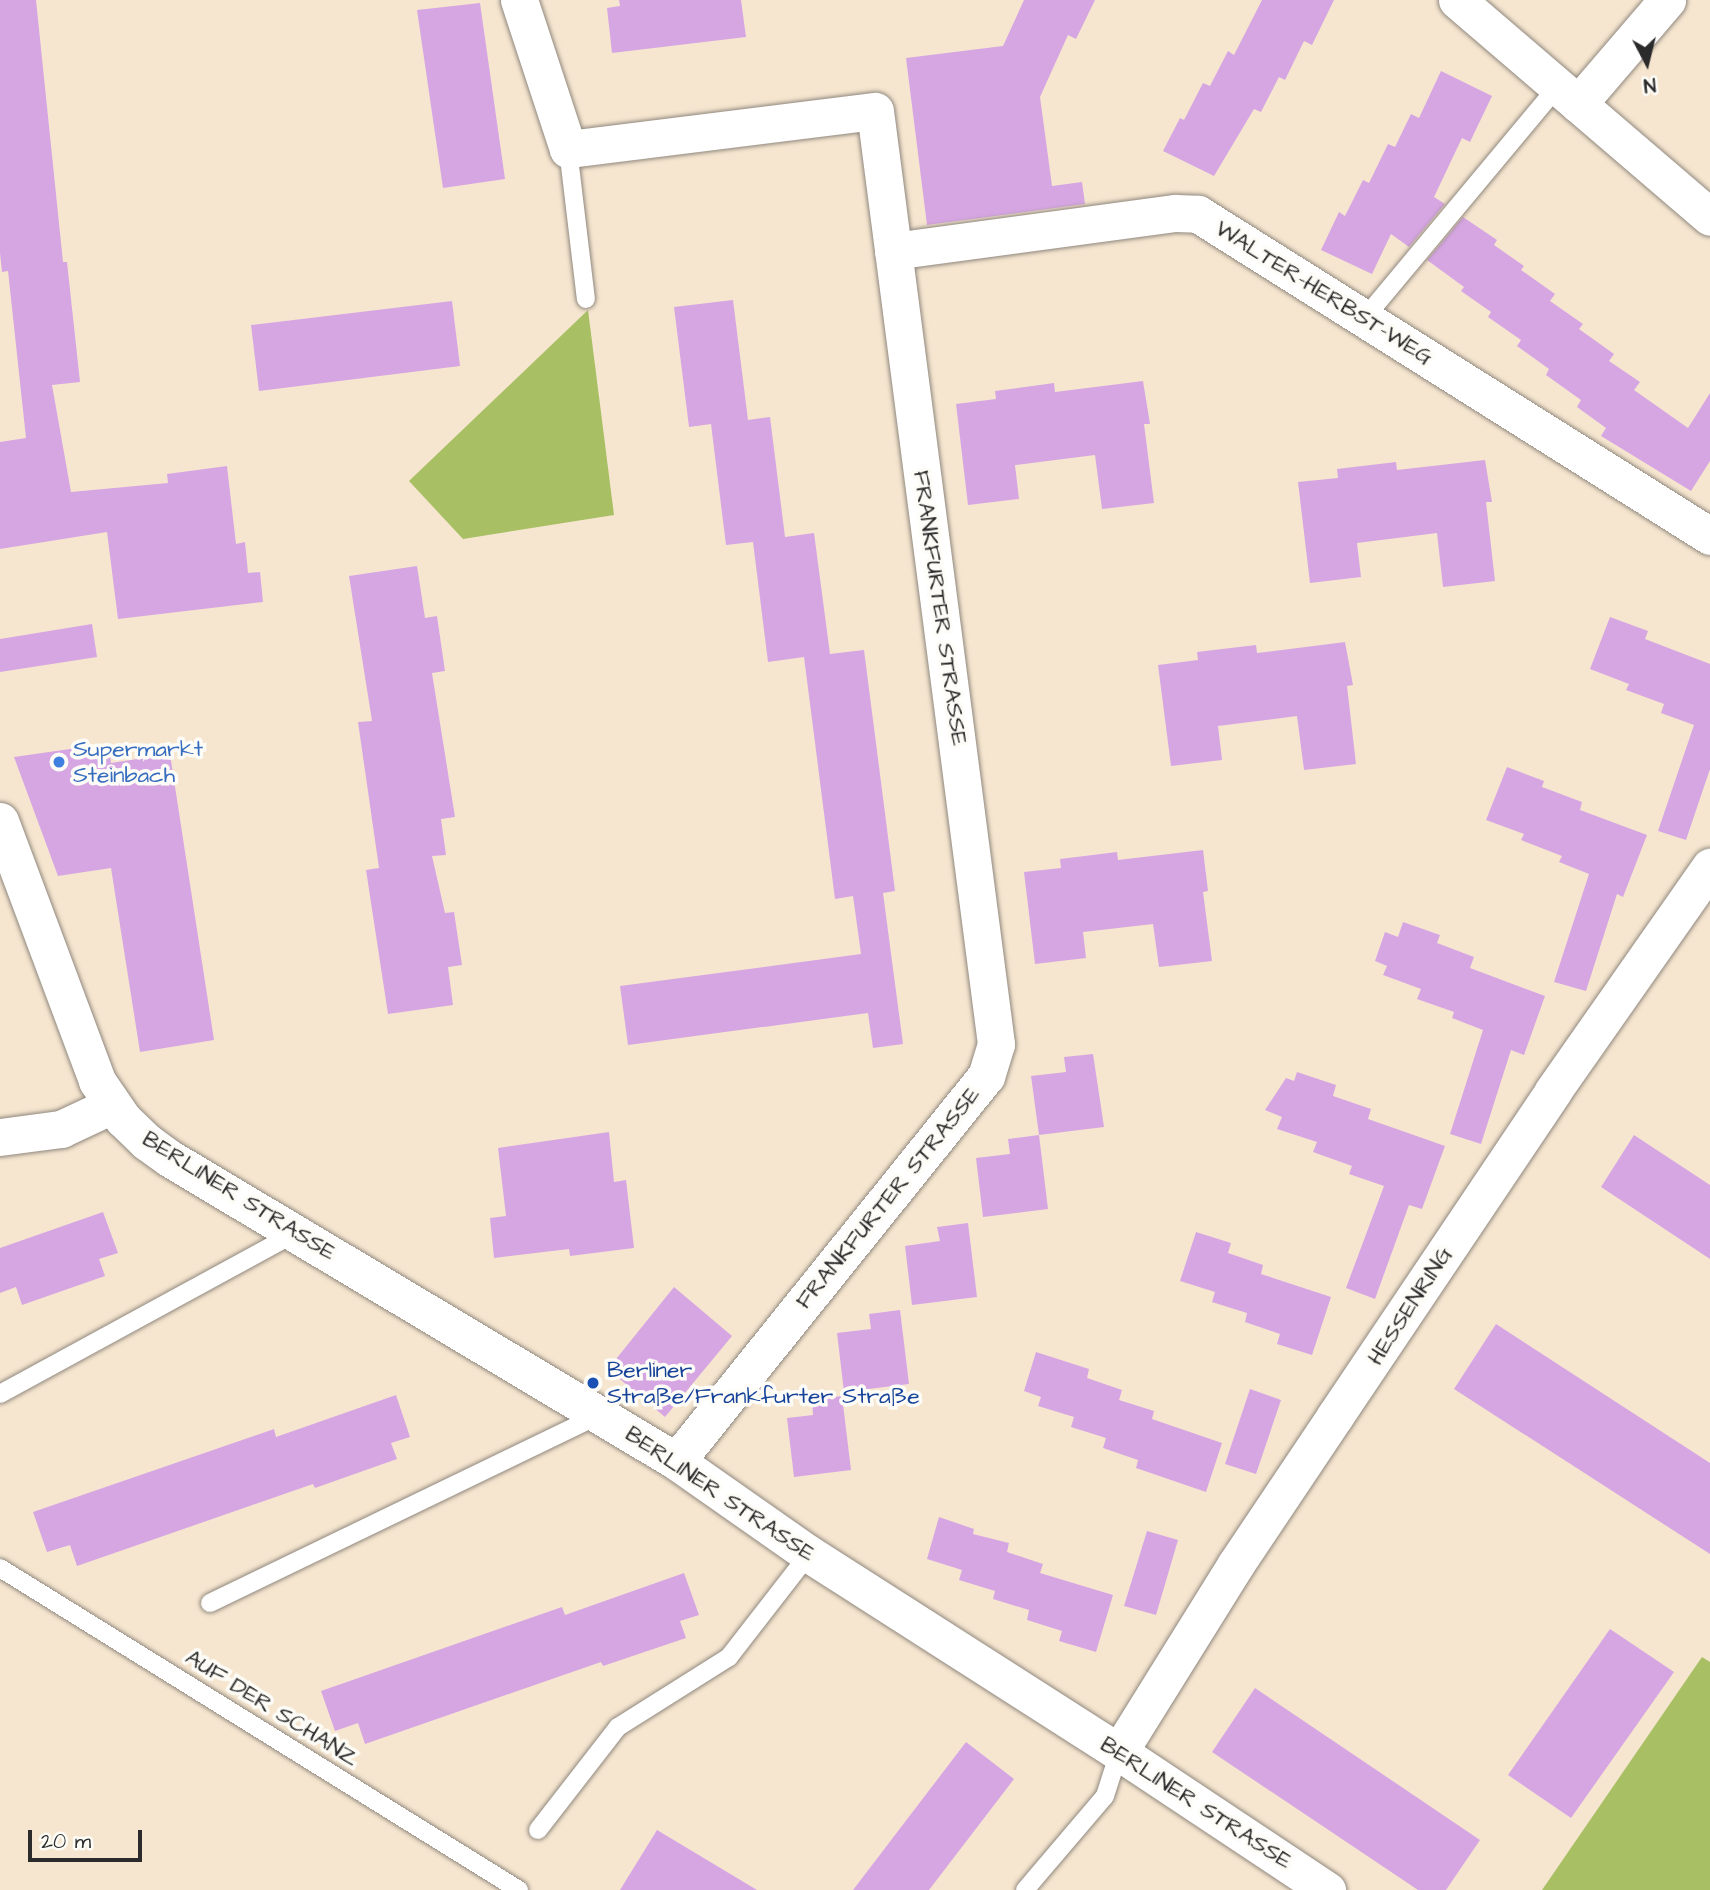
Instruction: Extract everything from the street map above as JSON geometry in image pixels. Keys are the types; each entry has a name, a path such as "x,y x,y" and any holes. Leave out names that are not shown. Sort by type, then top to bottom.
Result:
{"street":[{"path":"519,0 568,149"},
{"path":"1457,0 1710,217"},
{"path":"1567,95 1667,0"},
{"name":"FRANKFURTER STRASSE","path":"568,149 875,111 996,1044 986,1076 676,1461"},
{"name":"WALTER-HERBST-WEG","path":"893,251 1190,213 1206,218 1363,320 1710,536"},
{"name":"BERLINER STRASSE","path":"0,821 90,1065 112,1105 135,1131 169,1158 676,1461 809,1554 1119,1752 1327,1890"},
{"name":"HESSENRING","path":"1119,1752 1236,1564 1553,1091 1710,867"},
{"path":"0,1137 61,1129 112,1105"}],"lane":[{"path":"1363,320 1567,95"},
{"path":"568,149 586,299"},
{"path":"0,1394 295,1233"},
{"path":"210,1603 599,1415"},
{"path":"538,1830 618,1727 729,1657 809,1554"},
{"name":"AUF DER SCHANZ","path":"0,1568 519,1890"},
{"path":"1025,1890 1105,1796 1119,1752"}],"green space":[{"path":"588,310 614,515 463,539 409,481"},
{"path":"1702,1657 1710,1662 1710,1890 1542,1890"}],"building":[{"path":"0,0 36,0 63,262 67,262 80,382 52,385 71,492 168,483 167,474 227,466 236,544 245,542 248,573 260,572 263,602 118,619 107,532 0,549 0,442 26,438 8,271 2,272 0,253"},
{"path":"619,0 741,0 746,37 612,53 607,8 620,6"},
{"path":"1024,0 1095,0 1076,39 1068,35 1040,97 1052,186 1082,182 1085,204 927,225 906,58 1003,46"},
{"path":"1262,0 1334,0 1312,45 1304,41 1285,80 1279,77 1261,112 1254,109 1214,176 1163,151 1180,118 1184,120 1203,83 1210,86 1228,51 1234,55"},
{"path":"480,3 505,179 443,188 417,10"},
{"path":"1441,71 1492,96 1470,142 1462,138 1434,197 1445,204 1409,247 1391,234 1372,274 1321,250 1339,212 1345,216 1363,180 1369,183 1388,144 1395,147 1411,114 1419,118"},
{"path":"1463,217 1497,240 1494,245 1524,266 1521,270 1555,294 1550,301 1583,324 1579,329 1614,354 1609,361 1640,382 1634,390 1688,428 1710,393 1710,461 1691,491 1601,436 1606,428 1577,407 1581,400 1546,375 1549,369 1517,346 1521,340 1488,317 1491,312 1461,291 1464,287 1427,260"},
{"path":"733,300 748,420 770,417 785,537 814,533 830,654 864,650 895,891 883,893 903,1044 873,1048 868,1013 628,1045 620,986 861,954 853,896 835,899 804,657 768,662 753,542 726,545 711,424 689,427 674,307"},
{"path":"452,301 460,366 259,391 251,325"},
{"path":"1143,381 1150,424 1144,424 1154,503 1102,509 1095,455 1015,465 1019,499 968,505 956,404 996,399 995,391 1054,383 1055,392"},
{"path":"1485,460 1492,502 1486,502 1495,581 1443,587 1437,533 1357,543 1361,577 1310,583 1298,482 1338,478 1337,469 1396,462 1397,470"},
{"path":"417,566 425,618 437,616 445,671 432,673 455,817 441,819 446,855 432,856 445,913 454,912 462,965 448,967 453,1005 388,1014 366,870 379,868 358,722 372,721 349,576"},
{"path":"1610,617 1648,631 1645,639 1710,664 1710,769 1686,840 1658,831 1694,725 1661,713 1664,704 1626,690 1629,684 1590,669"},
{"path":"92,624 97,657 0,672 0,639"},
{"path":"1345,642 1353,685 1347,686 1356,764 1304,770 1297,716 1218,726 1222,760 1171,766 1158,665 1198,660 1197,652 1256,645 1257,653"},
{"path":"91,746 91,749 109,747 111,763 170,754 214,1040 140,1052 111,868 58,876 14,757"},
{"path":"1507,767 1544,781 1542,787 1582,802 1580,810 1647,835 1623,897 1617,894 1586,991 1554,982 1589,874 1559,862 1562,856 1521,840 1524,834 1486,820"},
{"path":"1203,850 1208,891 1203,892 1212,961 1159,967 1153,924 1083,932 1086,958 1035,964 1024,872 1061,868 1060,859 1117,852 1118,860"},
{"path":"1403,922 1440,935 1437,943 1474,957 1470,968 1545,996 1524,1055 1511,1050 1481,1144 1450,1134 1483,1030 1452,1018 1454,1012 1417,999 1421,989 1383,975 1387,966 1375,961 1385,932 1398,937"},
{"path":"1093,1054 1104,1127 1039,1135 1031,1076 1066,1072 1064,1057"},
{"path":"1297,1072 1336,1085 1333,1096 1371,1109 1368,1119 1445,1146 1422,1209 1409,1205 1375,1299 1346,1288 1384,1186 1349,1174 1352,1166 1313,1152 1317,1142 1277,1129 1282,1117 1265,1110 1286,1078 1294,1081"},
{"path":"609,1132 614,1182 626,1180 634,1248 570,1256 569,1249 494,1258 490,1218 506,1216 498,1148"},
{"path":"1039,1135 1048,1209 983,1217 976,1158 1010,1154 1008,1139"},
{"path":"1634,1135 1710,1185 1710,1259 1601,1187"},
{"path":"103,1212 118,1253 99,1259 105,1276 22,1305 16,1287 0,1293 0,1248"},
{"path":"968,1223 977,1297 912,1305 905,1246 940,1241 937,1227"},
{"path":"1196,1232 1231,1243 1228,1253 1263,1265 1261,1274 1331,1297 1312,1355 1277,1344 1280,1334 1245,1322 1247,1313 1212,1302 1215,1292 1180,1281"},
{"path":"674,1287 732,1336 665,1417 608,1369"},
{"path":"900,1310 909,1384 844,1392 837,1333 871,1329 869,1314"},
{"path":"1496,1324 1710,1463 1710,1554 1454,1389"},
{"path":"1036,1352 1089,1369 1087,1378 1122,1390 1119,1400 1154,1411 1152,1419 1222,1443 1206,1492 1136,1468 1138,1460 1103,1448 1106,1438 1071,1427 1074,1417 1038,1406 1041,1397 1024,1391"},
{"path":"1250,1389 1281,1400 1256,1474 1225,1464"},
{"path":"396,1395 410,1437 391,1443 397,1459 315,1488 313,1484 77,1566 70,1545 47,1552 33,1512 274,1429 276,1437"},
{"path":"842,1396 851,1470 794,1477 787,1418 813,1415 812,1400"},
{"path":"939,1517 974,1529 973,1534 1009,1543 1007,1552 1043,1564 1040,1573 1113,1595 1096,1652 1059,1641 1062,1631 1027,1620 1029,1610 993,1599 995,1591 959,1580 962,1570 927,1559"},
{"path":"1147,1531 1178,1540 1156,1615 1124,1606"},
{"path":"684,1573 699,1615 680,1621 686,1638 603,1666 601,1662 365,1744 358,1723 335,1731 321,1691 562,1607 565,1615"},
{"path":"1610,1629 1674,1672 1571,1818 1508,1775"},
{"path":"1255,1688 1480,1840 1446,1890 1418,1890 1212,1752"},
{"path":"966,1742 1014,1779 929,1890 853,1890"},
{"path":"657,1830 757,1890 620,1890"}],"place":[{"name":"Supermarkt Steinbach","path":"59,762"},
{"name":"Berliner Straße/Frankfurter Straße","path":"593,1383"}]}
